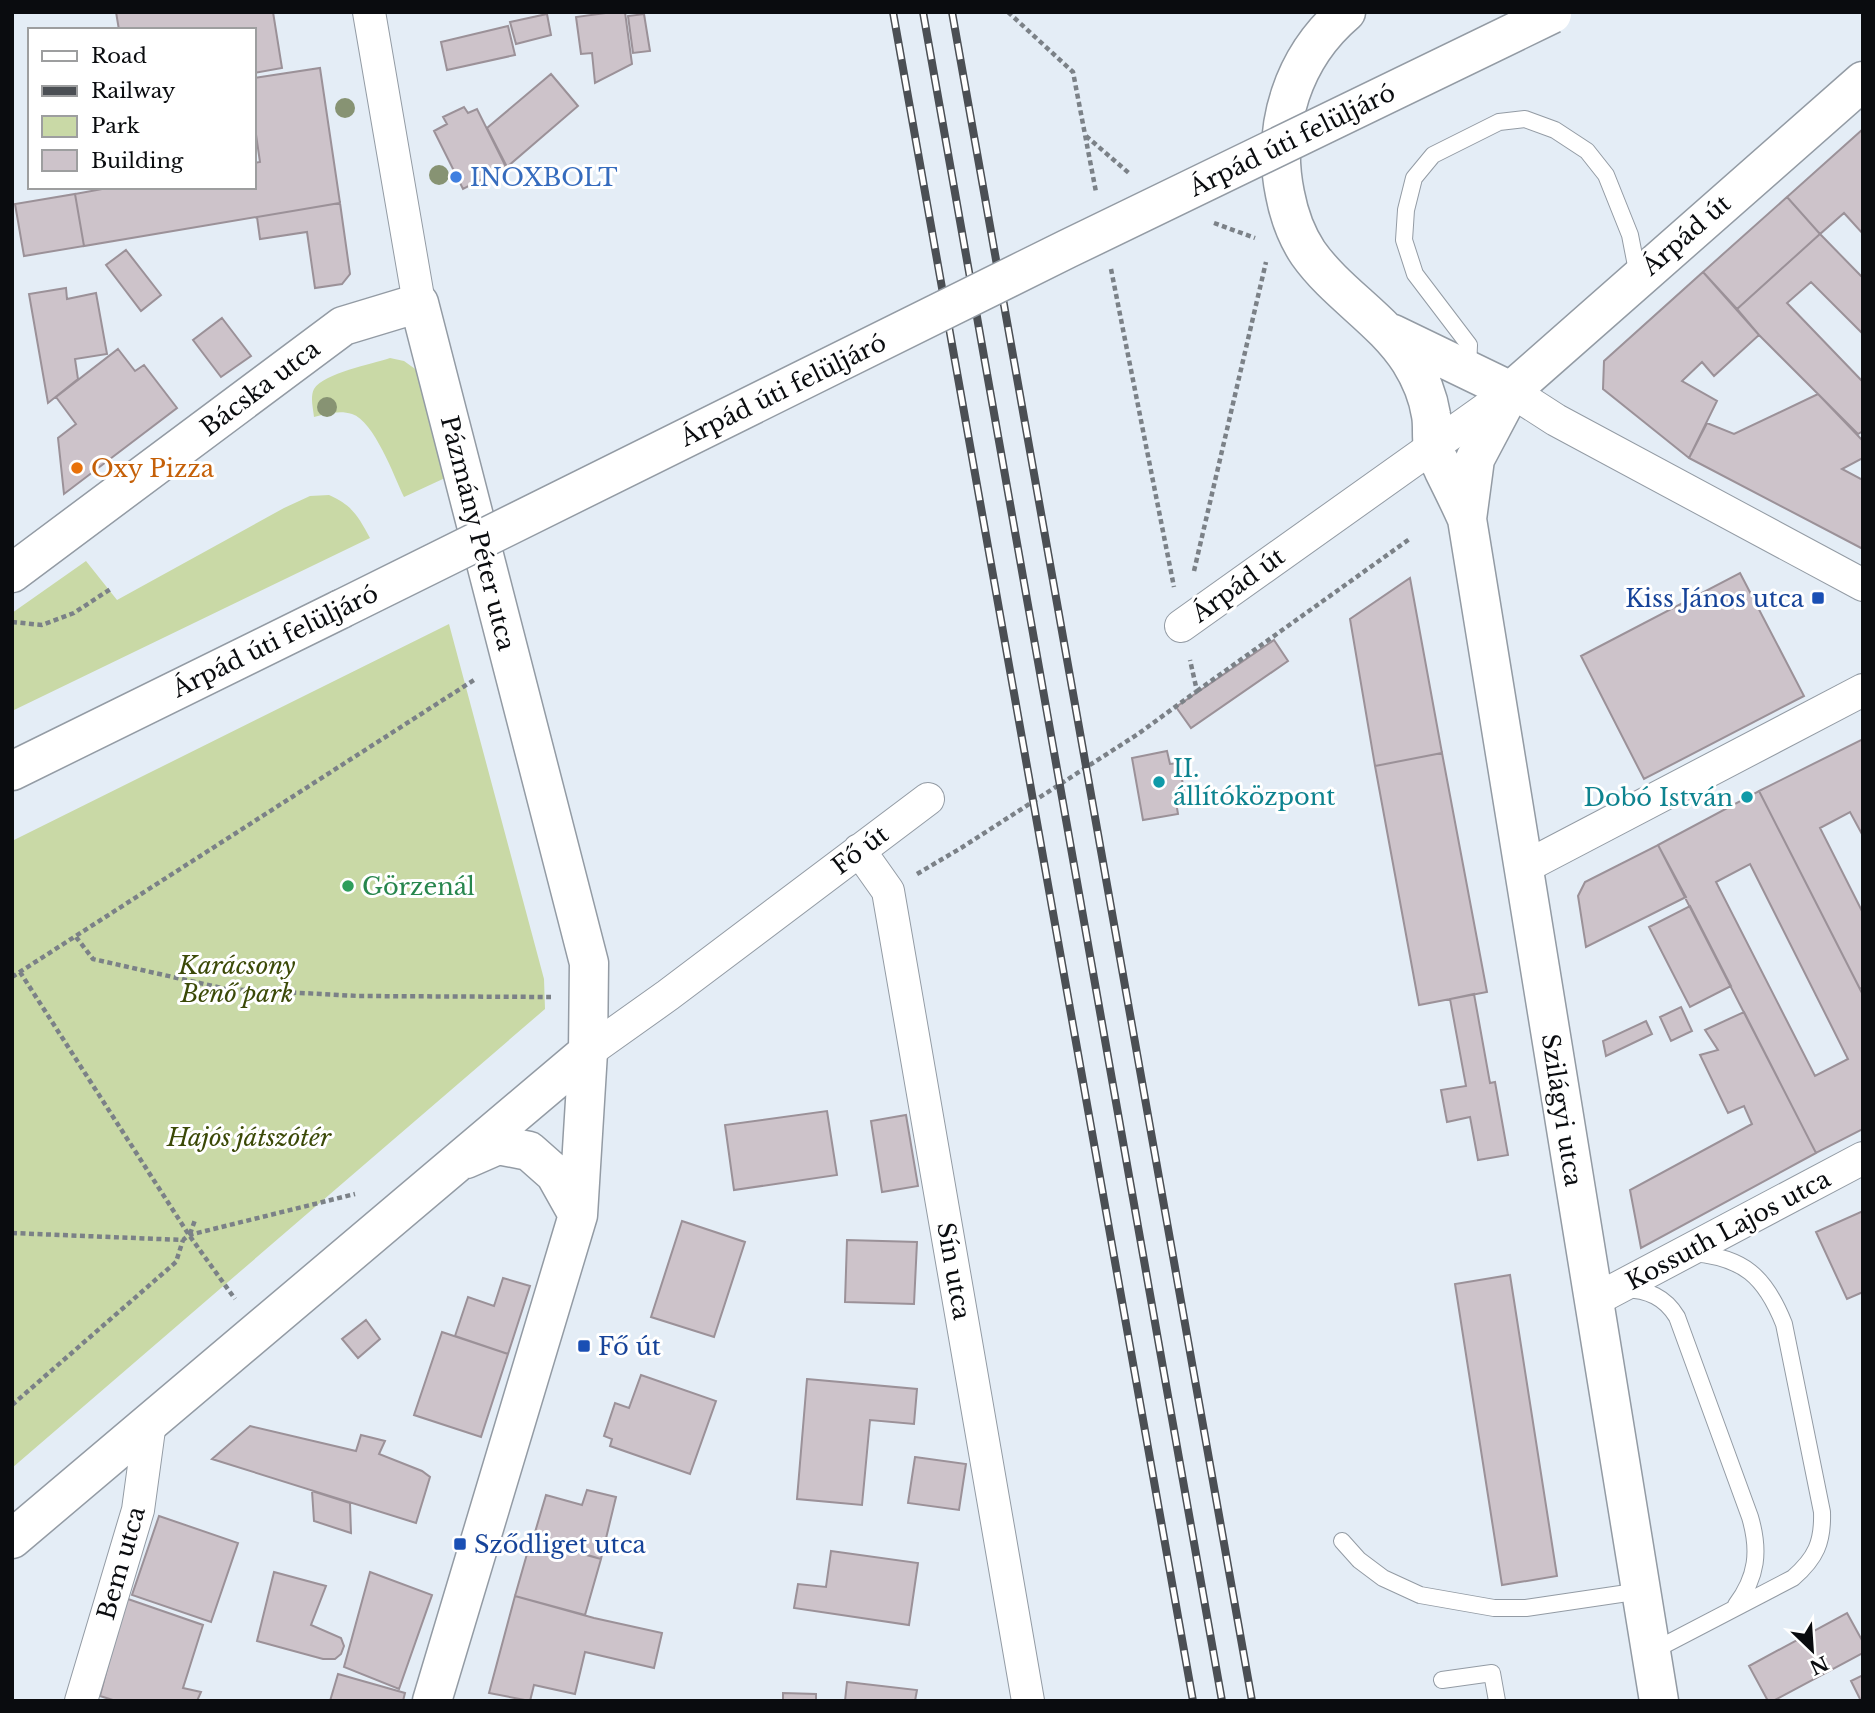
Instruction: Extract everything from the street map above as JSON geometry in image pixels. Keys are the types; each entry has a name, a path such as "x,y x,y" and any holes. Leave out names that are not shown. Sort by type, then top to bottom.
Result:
{"street":[{"name":"Pázmány Péter utca","path":"369,12 419,303 589,963 589,1052"},
{"path":"1346,12 1307,56 1292,87 1282,124 1280,170 1289,216 1308,252 1353,301 1387,330 1410,361 1423,385 1432,415 1433,448"},
{"name":"Árpád úti felüljáró","path":"12,771 1104,231 1553,13"},
{"name":"Árpád út","path":"1181,626 1511,391 1863,81"},
{"name":"Bácska utca","path":"12,573 343,326 419,303"},
{"path":"1387,330 1511,391 1556,420 1863,585"},
{"name":"Szilágyi utca","path":"1467,519 1475,459 1511,391"},
{"name":"Szilágyi utca","path":"1433,448 1467,519 1523,868 1606,1295 1641,1591 1659,1701"},
{"path":"1523,868 1863,690"},
{"name":"Fő út","path":"12,1539 589,1052 928,799"},
{"name":"Sín utca","path":"859,850 888,891 1028,1701"},
{"path":"432,1701 578,1215 589,1052"},
{"path":"458,1162 498,1145 529,1151 555,1174 578,1215"},
{"name":"Kossuth Lajos utca","path":"1606,1295 1863,1158"},
{"name":"Bem utca","path":"81,1701 138,1510 150,1422"}],"lane":[{"path":"1468,371 1469,345 1415,274 1404,240 1406,210 1414,178 1433,155 1499,122 1525,119 1555,130 1587,151 1606,175 1630,235 1639,277"},
{"path":"1651,1653 1793,1578 1807,1566 1820,1539 1822,1512 1784,1324 1778,1308 1759,1280 1731,1260 1686,1253"},
{"path":"1606,1295 1648,1292 1670,1305 1677,1317 1755,1533 1753,1575 1746,1591 1732,1610"},
{"path":"1342,1541 1359,1560 1383,1578 1420,1595 1494,1608 1526,1608 1641,1591"},
{"path":"1442,1681 1492,1673 1497,1701"}],"path":[{"path":"1008,12 1073,72 1181,626 1197,691"},
{"path":"1181,626 1268,256"},
{"path":"915,875 1138,734 1411,538"},
{"path":"12,622 42,625 74,613 112,588"},
{"path":"12,977 474,680"},
{"path":"76,937 93,959 226,989 358,996 556,997"},
{"path":"20,972 189,1235 235,1300"},
{"path":"12,1405 176,1262 183,1240 189,1235 361,1192"},
{"path":"189,1235 195,1220"},
{"path":"12,1233 183,1240"}],"green space":[{"path":"390,358 404,361 418,371 445,478 404,497 368,427 352,414 342,412 314,417 312,403 314,389 319,383 349,370"},
{"path":"329,495 354,512 370,538 12,711 12,613 86,561 117,600 284,508 310,496"},
{"name":"Karácsony Benő park","path":"449,624 544,979 545,1009 12,1468 12,841"}],"building":[{"path":"116,12 273,12 282,68 256,73 256,28 119,28"},
{"path":"625,12 632,64 595,83 592,53 581,54 576,17"},
{"path":"547,14 551,35 516,44 510,22"},
{"path":"644,14 650,51 633,53 628,16"},
{"path":"508,26 515,55 447,70 441,42"},
{"path":"320,68 340,203 84,246 75,194 102,189 256,189 256,163 260,162 256,135 256,78"},
{"path":"551,74 578,106 507,167 487,128"},
{"path":"464,107 468,113 477,109 506,167 463,189 434,131 447,124 443,117"},
{"path":"1863,129 1863,234 1844,213 1820,234 1787,197"},
{"path":"75,194 84,246 24,256 15,204"},
{"path":"1787,197 1820,234 1737,309 1703,272"},
{"path":"340,203 350,274 342,284 315,288 307,232 260,239 257,217"},
{"path":"1820,234 1863,278 1863,334 1811,282 1787,303 1863,382 1863,431 1858,434 1759,335 1737,309"},
{"path":"126,250 161,295 141,311 106,265"},
{"path":"1703,272 1759,335 1714,376 1702,362 1682,381 1717,401 1689,458 1603,389 1604,361"},
{"path":"66,288 67,299 96,293 107,354 75,359 78,379 48,403 29,294"},
{"path":"222,318 251,356 221,377 193,340"},
{"path":"118,349 135,371 144,365 177,408 64,494 58,438 76,424 56,397"},
{"path":"1818,394 1863,441 1863,458 1842,469 1863,480 1863,549 1689,458 1707,423 1734,434"},
{"path":"1740,573 1804,696 1644,779 1581,656"},
{"path":"1410,578 1442,753 1375,766 1350,619"},
{"path":"1274,640 1288,661 1191,728 1176,707"},
{"path":"1863,739 1863,836 1850,812 1820,828 1863,913 1863,987 1860,989 1759,791"},
{"name":"II. állítóközpont","path":"1167,751 1170,764 1179,763 1186,801 1176,802 1178,814 1143,820 1132,758"},
{"path":"1442,753 1487,992 1419,1005 1375,766"},
{"path":"1759,791 1863,995 1863,1129 1816,1153 1658,845","holes":["1750,864 1848,1059 1815,1076 1716,882"]},
{"path":"1658,845 1686,897 1586,947 1578,896 1585,882"},
{"path":"1690,906 1731,986 1690,1007 1649,927"},
{"path":"1474,994 1490,1083 1495,1082 1508,1155 1478,1160 1470,1117 1447,1122 1441,1090 1466,1086 1450,999"},
{"path":"1681,1007 1692,1031 1671,1041 1660,1017"},
{"path":"1744,1012 1816,1153 1641,1248 1630,1190 1752,1124 1744,1106 1728,1113 1700,1055 1718,1050 1705,1030"},
{"path":"1646,1021 1652,1034 1606,1056 1603,1041"},
{"path":"827,1111 837,1175 734,1190 725,1125"},
{"path":"906,1115 918,1186 882,1192 871,1121"},
{"path":"1863,1211 1863,1292 1847,1299 1816,1232"},
{"path":"682,1221 745,1242 714,1337 651,1317"},
{"path":"847,1240 917,1242 914,1304 845,1302"},
{"path":"1510,1275 1557,1576 1502,1585 1455,1284"},
{"path":"503,1278 530,1286 508,1354 455,1336 468,1297 494,1306"},
{"path":"366,1320 380,1339 358,1358 342,1339"},
{"path":"442,1332 508,1354 481,1437 414,1415"},
{"path":"641,1375 716,1401 690,1474 610,1446 612,1439 604,1436 615,1403 629,1408"},
{"path":"807,1379 917,1389 914,1424 870,1420 862,1505 797,1499"},
{"path":"250,1426 356,1451 361,1435 385,1441 379,1454 422,1471 430,1477 416,1523 212,1459"},
{"path":"915,1457 966,1464 959,1510 908,1503"},
{"path":"587,1490 616,1497 601,1559 533,1539 546,1495 582,1505"},
{"path":"312,1491 350,1503 351,1533 314,1521"},
{"path":"159,1516 238,1543 211,1622 132,1595"},
{"path":"531,1540 601,1559 585,1615 515,1596"},
{"path":"831,1551 918,1563 909,1625 794,1608 798,1584 826,1587"},
{"path":"274,1572 326,1586 311,1625 341,1638 344,1646 335,1659 323,1659 257,1641"},
{"path":"370,1572 432,1595 399,1689 344,1667"},
{"path":"515,1596 662,1633 654,1668 585,1652 575,1694 534,1685 530,1701 489,1693"},
{"path":"125,1598 203,1625 183,1688 201,1692 197,1701 116,1701 100,1696"},
{"path":"1847,1613 1863,1642 1863,1653 1773,1701 1768,1701 1749,1666"},
{"path":"338,1674 405,1693 403,1701 330,1701"},
{"path":"1863,1675 1863,1701 1861,1701 1851,1681"},
{"path":"847,1682 917,1690 915,1701 845,1701"},
{"path":"783,1693 816,1694 816,1701 783,1701"}],"railway":[{"path":"893,12 1193,1701"},
{"path":"923,12 1222,1701"},
{"path":"952,12 1252,1701"}],"place":[{"name":"INOXBOLT","path":"456,177"},
{"name":"Oxy Pizza","path":"77,468"},
{"name":"Kiss János utca","path":"1818,598"},
{"name":"II. állítóközpont","path":"1159,782"},
{"name":"Dobó István","path":"1747,797"},
{"name":"Görzenál","path":"348,886"},
{"name":"Fő út","path":"584,1346"},
{"name":"Sződliget utca","path":"460,1544"}],"park label":[{"name":"Hajós játszótér","path":"249,1137"}]}
